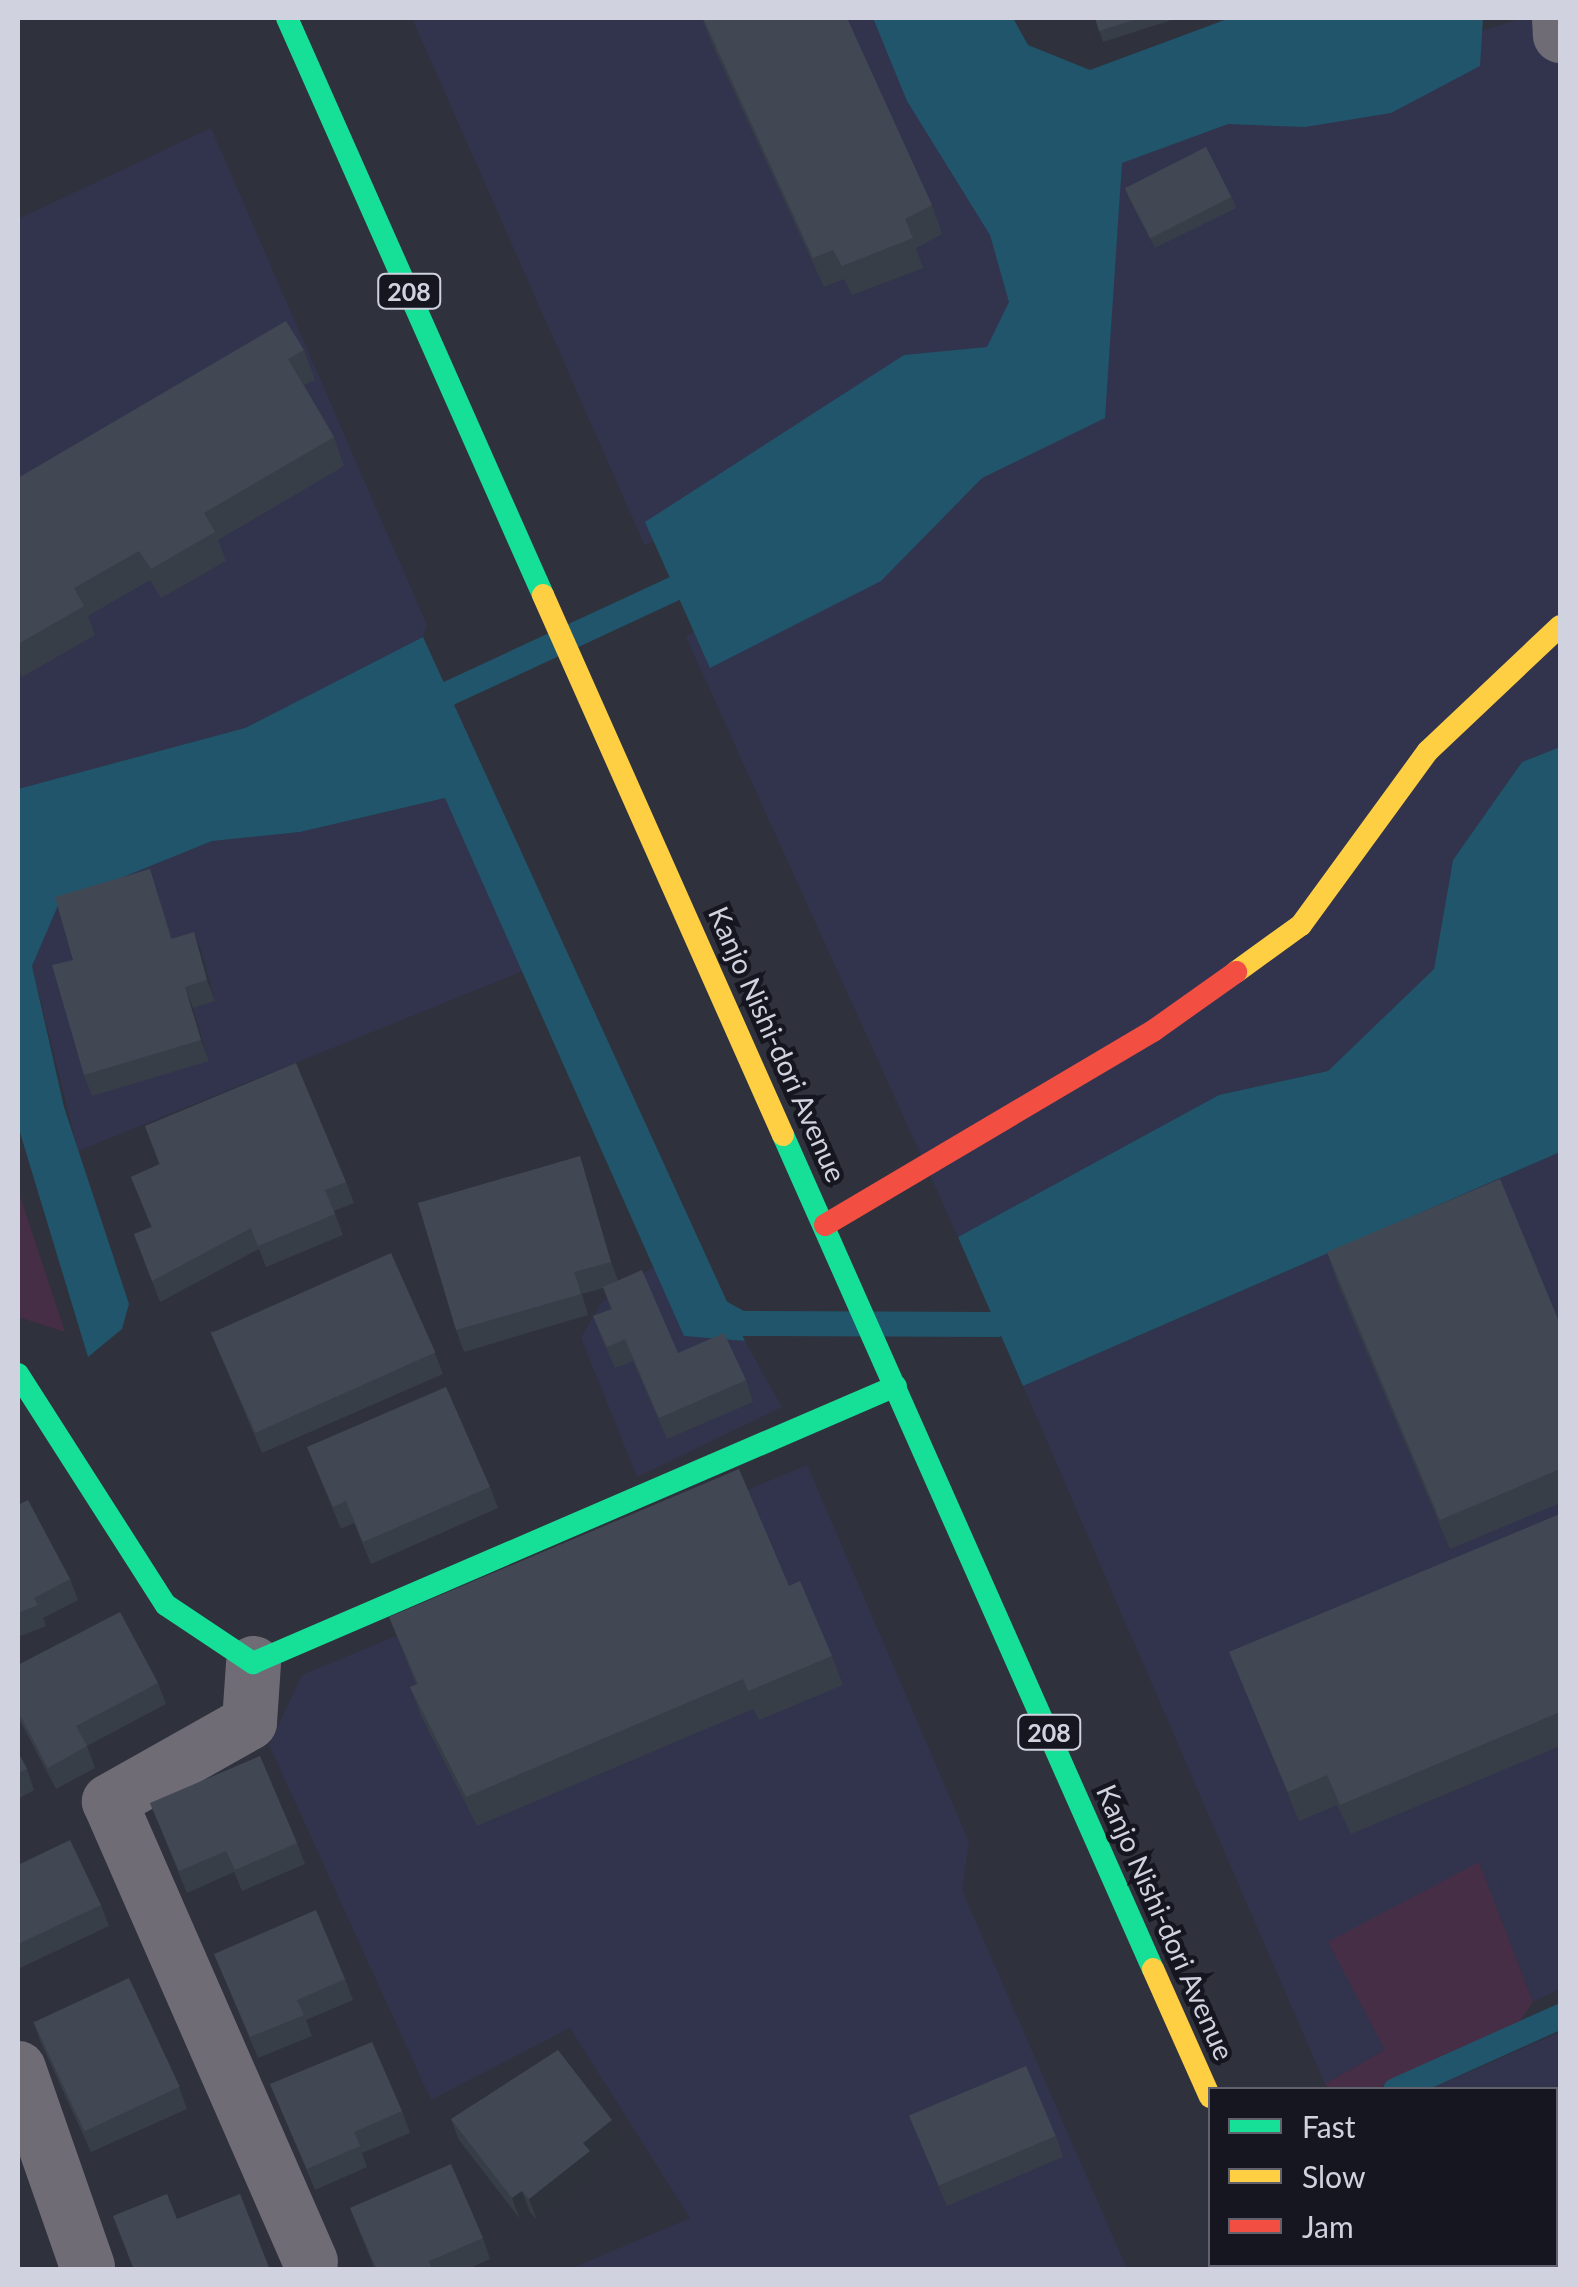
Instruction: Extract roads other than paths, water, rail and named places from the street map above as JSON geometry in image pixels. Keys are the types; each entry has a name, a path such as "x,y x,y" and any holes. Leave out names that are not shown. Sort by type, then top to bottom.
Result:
{"main road":[{"name":"Kanjo Nishi-dori Avenue","path":"287,18 1208,2092"},
{"path":"825,1224 1153,1030 1301,926 1428,752 1560,626"},
{"path":"18,1374 166,1605 254,1663 892,1376"}],"street":[{"path":"1559,18 1560,35"},
{"path":"254,1663 249,1722 109,1801 310,2261"},
{"path":"18,2068 87,2266"}],"waterway":[{"path":"424,713 448,693 706,573"},
{"path":"713,1308 740,1323 996,1324 1027,1311"},
{"path":"1402,2087 1560,2016"}]}
